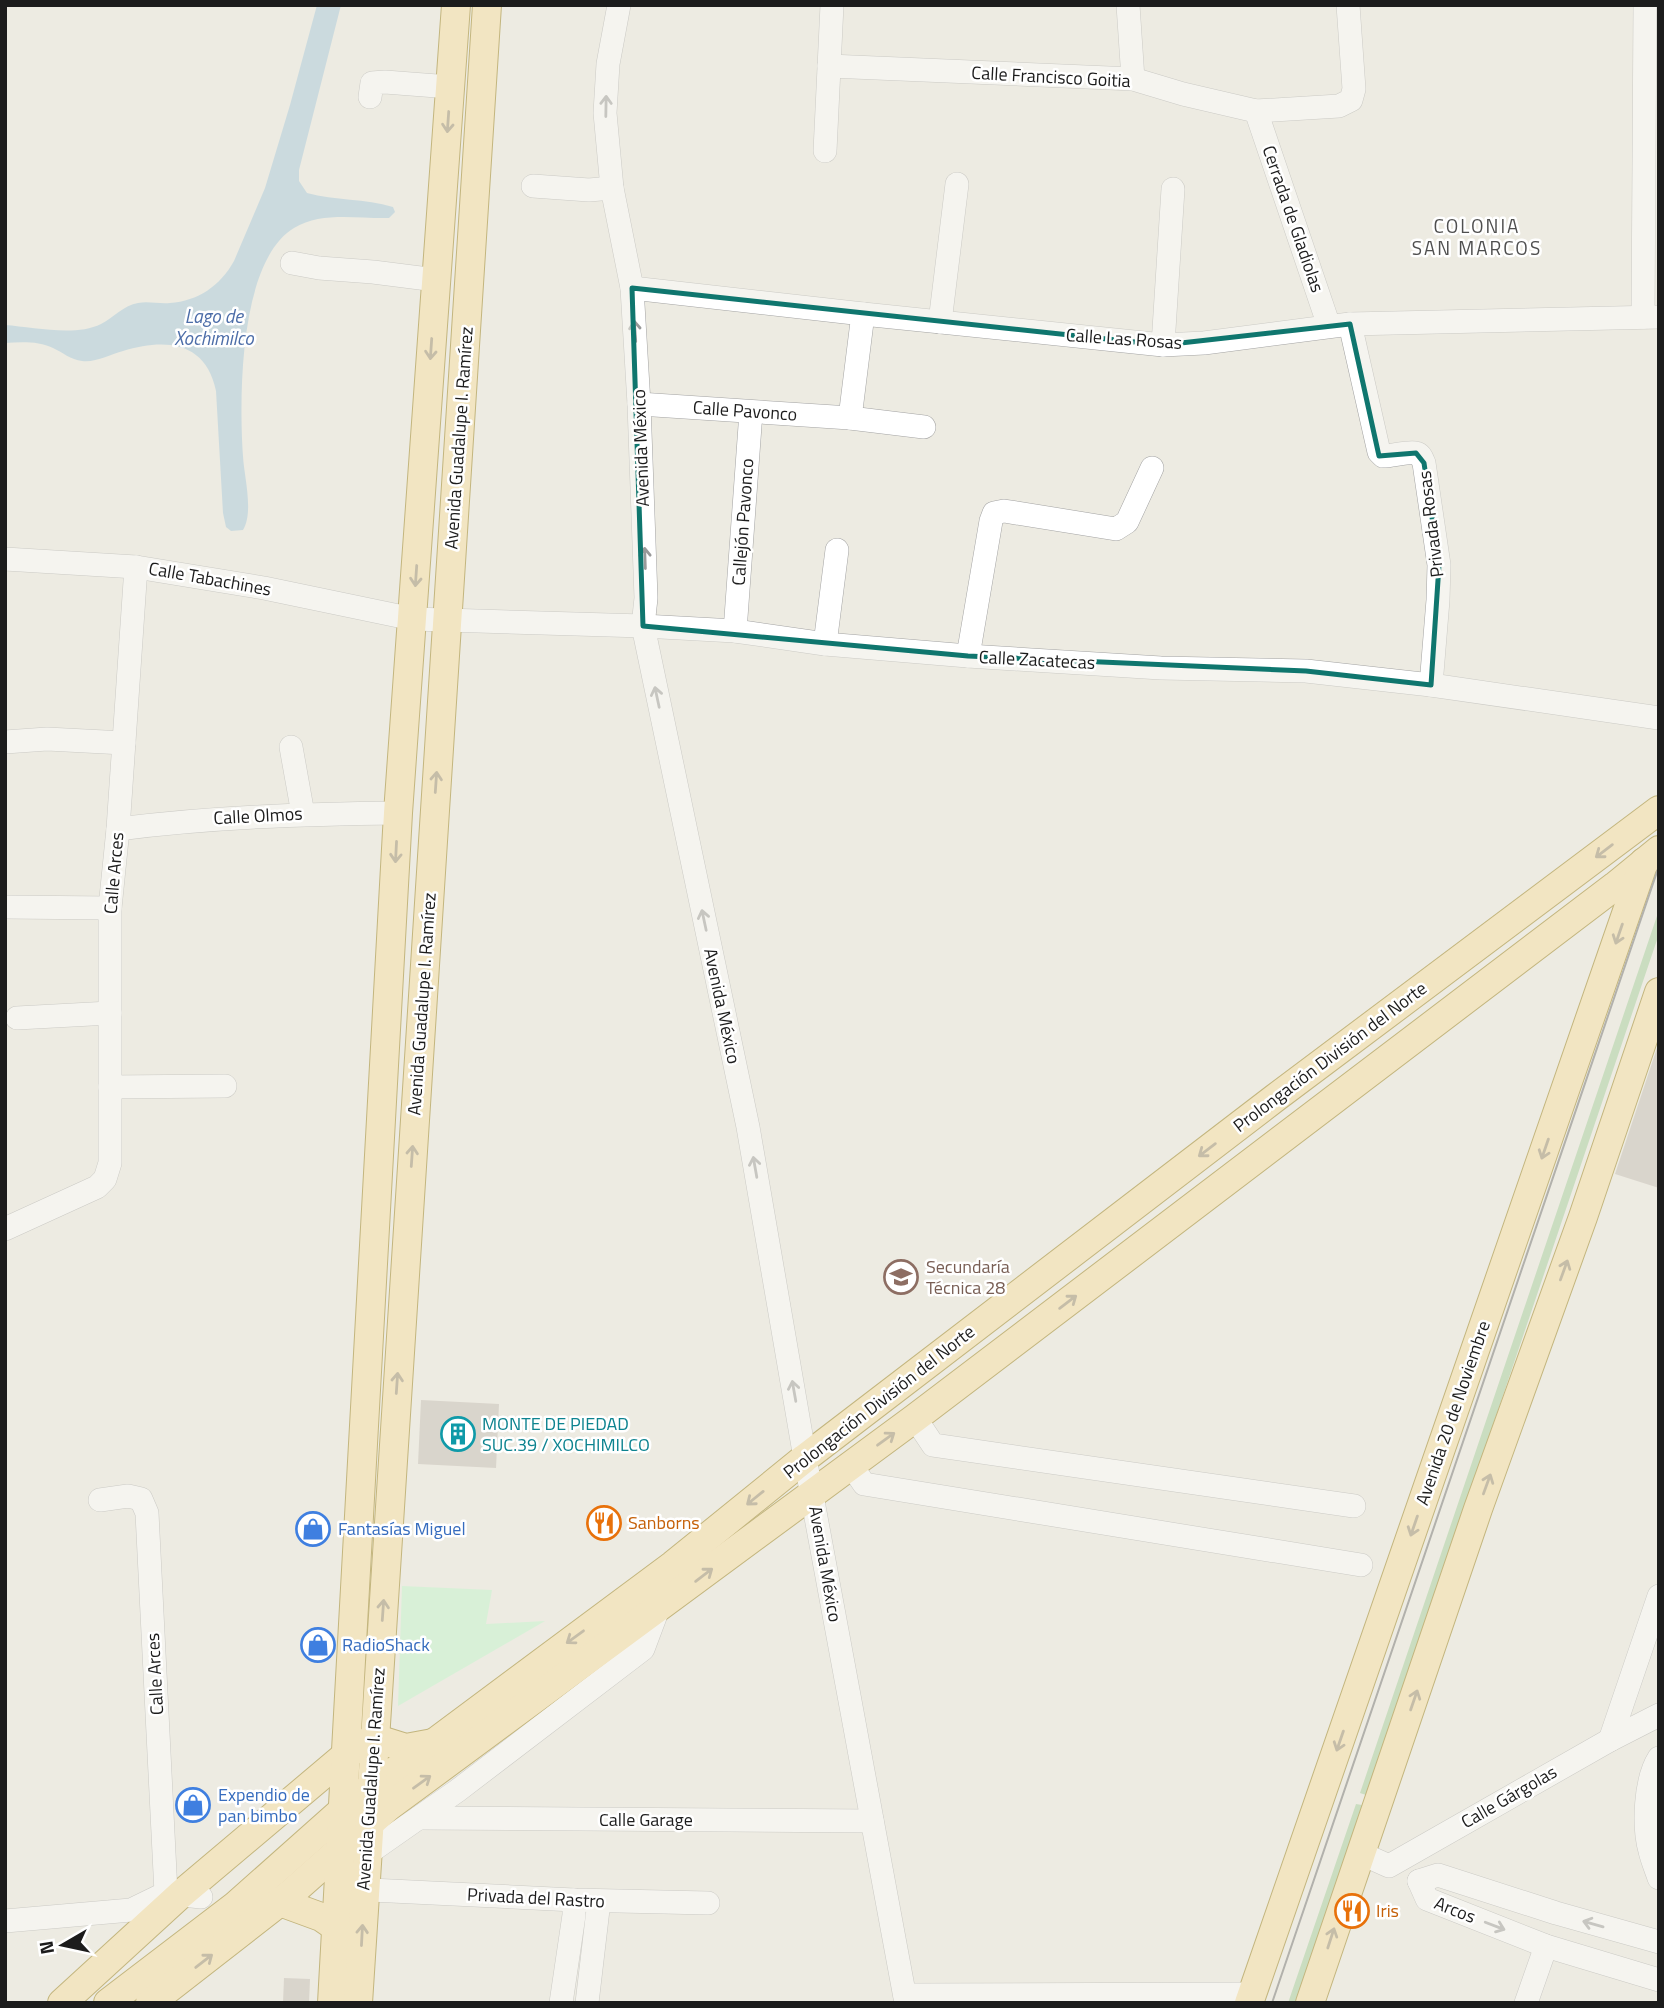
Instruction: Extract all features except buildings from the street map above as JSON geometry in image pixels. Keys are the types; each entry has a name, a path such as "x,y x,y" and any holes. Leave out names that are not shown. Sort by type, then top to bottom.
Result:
{"main road":[{"name":"Avenida Guadalupe I. Ramírez","path":"354,1852 369,1825 371,1787 359,1756 398,813 456,5"},
{"name":"Avenida Guadalupe I. Ramírez","path":"358,2003 351,1889 354,1852 343,1810 359,1756 447,621 487,5"},
{"name":"Prolongación División del Norte","path":"108,2003 235,1906 371,1787 673,1565 805,1458 1275,1098 1659,810"},
{"name":"Avenida 20 de Noviembre","path":"1251,1998 1651,857 1659,823"},
{"name":"Prolongación División del Norte","path":"369,1825 388,1807 915,1418 1651,857"},
{"path":"1310,2003 1478,1509 1583,1217 1659,992"},
{"path":"62,2003 182,1895 359,1756 433,1743"},
{"path":"150,2003 280,1902 354,1852"},
{"name":"Avenida Guadalupe I. Ramírez","path":"332,2003 337,1928 351,1889"},
{"path":"83,2003 182,1895"},
{"path":"280,1902 321,1917 337,1928"}],"street":[{"name":"Avenida México","path":"619,5 608,64 606,113 612,188 632,288 646,598 643,626 748,1127 805,1458 906,1999"},
{"path":"825,151 832,5"},
{"path":"1128,5 1133,79"},
{"name":"Calle Francisco Goitia","path":"829,66 1133,79 1256,111 1339,106 1350,100 1354,89 1348,5"},
{"path":"1645,5 1651,317"},
{"path":"370,96 372,83 450,87"},
{"name":"Cerrada de Gladiolas","path":"1256,111 1340,325"},
{"path":"940,323 957,184"},
{"path":"533,186 589,190 612,188"},
{"path":"1163,345 1173,189"},
{"path":"292,263 436,280"},
{"name":"Calle Las Rosas","path":"632,288 1163,345 1204,343 1340,325 1651,317"},
{"path":"850,418 863,314"},
{"name":"Privada Rosas","path":"1340,325 1378,452 1383,456 1416,453 1424,463 1439,565 1432,685"},
{"name":"Calle Pavonco","path":"639,404 850,418 924,427"},
{"name":"Callejón Pavonco","path":"735,631 751,412"},
{"path":"968,656 991,521 995,513 1004,511 1116,528 1127,522 1152,468"},
{"path":"825,644 836,550"},
{"name":"Calle Tabachines","path":"5,559 136,567 264,588 413,619"},
{"name":"Calle Arces","path":"5,1229 97,1187 105,1180 110,1163 110,908 136,567"},
{"name":"Calle Zacatecas","path":"413,619 735,631 825,644 968,656 1161,668 1306,671 1432,685 1659,718"},
{"path":"5,742 47,740 124,743"},
{"path":"291,747 303,814"},
{"name":"Calle Olmos","path":"118,829 181,821 303,814 398,813"},
{"path":"5,907 110,908"},
{"path":"17,1018 110,1013"},
{"path":"110,1087 225,1086"},
{"path":"915,1418 933,1445 1354,1506"},
{"path":"850,1465 864,1484 1361,1565"},
{"name":"Calle Arces","path":"100,1500 128,1496 141,1499 147,1513 182,1895"},
{"path":"354,1852 419,1818 643,1649 660,1608 662,1593 673,1565"},
{"path":"1610,1740 1659,1596"},
{"name":"Calle Gárgolas","path":"1389,1866 1659,1715"},
{"path":"1659,1758 1653,1767 1646,1806 1649,1849 1659,1878"},
{"name":"Calle Garage","path":"419,1818 872,1821"},
{"path":"1360,1853 1419,1881"},
{"name":"Arcos","path":"1659,1942 1556,1913 1438,1875 1419,1881 1427,1899 1546,1946 1659,1980"},
{"name":"Privada del Rastro","path":"351,1889 599,1901 708,1903"},
{"path":"5,1921 131,1910 182,1895"},
{"path":"561,2003 574,1900"},
{"path":"587,2003 599,1901"},
{"path":"1526,2003 1546,1946"},
{"path":"906,1999 1251,1998"}],"highlighted area":[{"path":"632,288 1163,345 1350,324 1379,456 1416,453 1424,463 1439,565 1431,685 1306,671 968,656 643,626"}],"green space":[{"path":"1659,910 1659,934 1404,1688 1295,2003 1288,2003 1356,1804 1362,1805 1366,1795 1360,1793"},
{"path":"402,1586 492,1590 486,1624 545,1621 398,1706"}],"water":[{"name":"Lago de Xochimilco","path":"317,5 341,5 299,170 299,181 307,193 382,204 393,207 395,212 389,218 340,217 305,223 294,228 276,245 262,269 246,333 243,367 242,431 248,514 243,530 231,531 226,527 223,513 216,391 211,374 203,362 182,347 168,345 139,347 92,361 78,360 42,344 5,343 5,325 67,331 91,328 133,304 170,303 190,299 207,291 222,278 234,261 265,188"}],"tram line":[{"path":"1272,2003 1659,866"}],"place":[{"name":"Secundaría Técnica 28","path":"901,1277"},
{"name":"MONTE DE PIEDAD SUC.39 / XOCHIMILCO","path":"458,1434"},
{"name":"Sanborns","path":"604,1523"},
{"name":"Fantasías Miguel","path":"313,1529"},
{"name":"RadioShack","path":"318,1645"},
{"name":"Expendio de pan bimbo","path":"193,1805"},
{"name":"Iris","path":"1352,1911"}],"district":[{"name":"COLONIA SAN MARCOS","path":"1477,237"}]}
